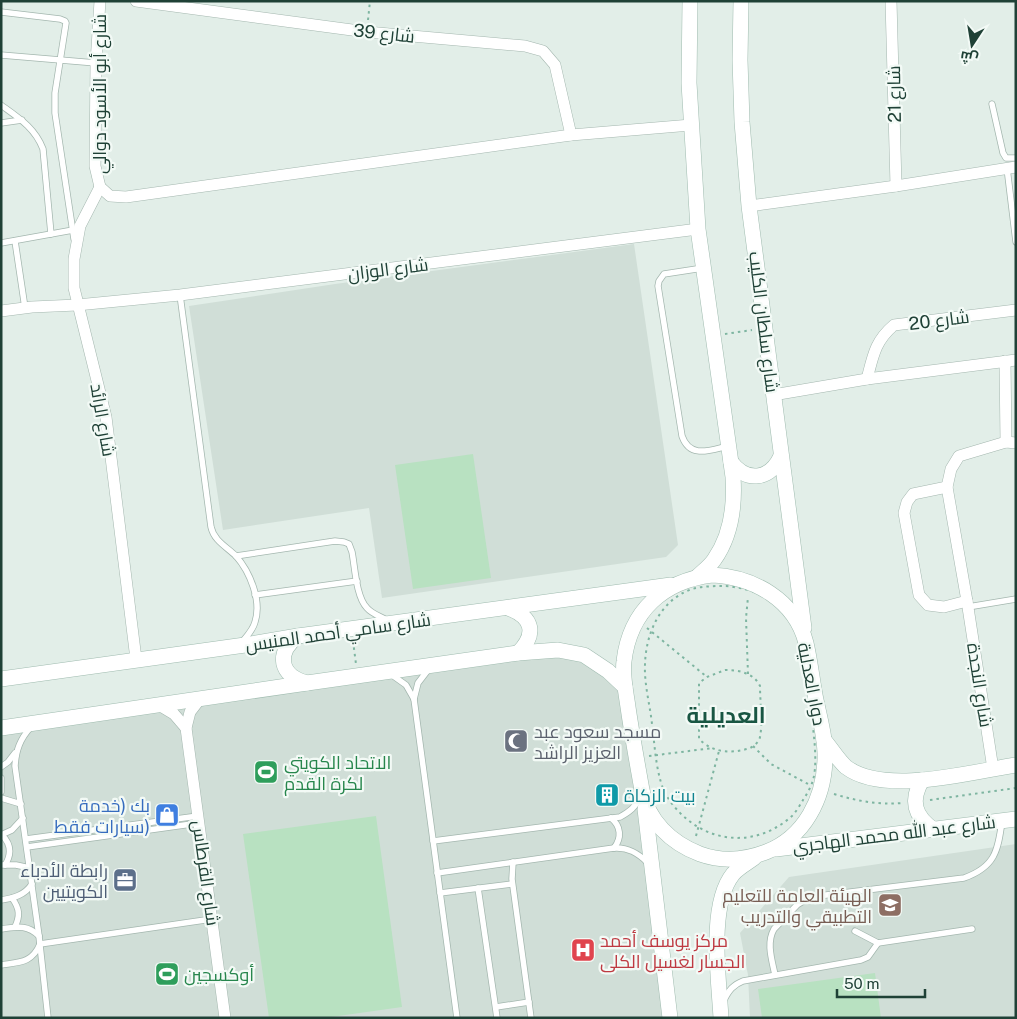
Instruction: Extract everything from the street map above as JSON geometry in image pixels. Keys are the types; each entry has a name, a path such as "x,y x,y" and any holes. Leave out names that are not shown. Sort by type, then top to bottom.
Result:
{"main road":[{"path":"690,1 691,125 698,229 734,493 729,530 713,562 697,577"},
{"name":"شارع سلطان الكليب","path":"741,1 742,122 749,206 780,456 806,642"},
{"path":"731,462 742,473 758,476 766,474 772,469 780,456"},
{"name":"دوار العدلية","path":"728,576 757,584 782,602 792,614 806,642 824,740 825,757 816,788 816,805 808,818 798,831 772,850 740,859 706,856 676,842 652,818 643,796 636,758 623,663 628,639 638,617 654,598 674,585 697,577 728,576"},
{"name":"شارع سامي أحمد المنيس","path":"1,679 239,646 352,628 674,585"},
{"path":"508,608 520,612 528,621 529,639 527,645 518,653"},
{"path":"298,636 289,642 284,652 283,663 288,673 296,680 307,683"},
{"path":"1,728 518,653 558,650 584,655 608,671 625,687"},
{"path":"824,740 846,767 870,778 892,781 922,780 1016,765"},
{"path":"922,780 916,790 917,814 924,823 934,830"},
{"path":"643,796 670,1018"},
{"name":"شارع عبد الله محمد الهاجري","path":"772,850 1009,819"},
{"path":"721,1017 717,947 722,898 733,874 756,856"}],"street":[{"name":"شارع أبو الأسود دوالي","path":"100,1 96,63 96,166 100,188"},
{"name":"شارع 39","path":"136,1 367,32 525,46 543,50 555,65 571,135"},
{"name":"شارع 21","path":"891,1 896,186"},
{"path":"100,188 110,196 126,196 571,135 691,125"},
{"path":"749,206 1011,168"},
{"name":"شارع الرائد","path":"100,188 80,226 74,259 74,288 106,417 136,659"},
{"name":"شارع الوزان","path":"1,311 180,295 698,229"},
{"name":"شارع 20","path":"867,379 874,352 883,334 894,325 1016,310"},
{"path":"773,395 867,379 1011,360 1011,443"},
{"name":"شارع النجدة","path":"993,769 968,604 947,487 951,469 958,456 1011,443"},
{"path":"947,487 913,494 907,502 904,513 919,595 928,605 944,607 968,604"},
{"name":"شارع القرطاس","path":"200,699 190,712 186,728 225,1018"},
{"path":"159,705 174,714 186,728"}],"lane":[{"path":"1,12 65,21 66,26 55,93 55,112 76,246"},
{"path":"1,55 96,63"},
{"path":"992,104 1002,154 1006,158 1016,158"},
{"path":"1,105 31,127 43,149 52,234"},
{"path":"1,123 22,120"},
{"path":"1011,168 1016,242"},
{"path":"1,242 73,230"},
{"path":"15,241 25,308"},
{"path":"703,268 664,274 658,286 684,444 696,451 728,446"},
{"path":"180,295 211,527 215,537 236,556 245,568 255,595 257,613 255,622 239,646"},
{"path":"236,556 325,542 344,542 349,544 360,597 367,608 375,614 395,623"},
{"path":"255,595 357,581"},
{"path":"968,604 1016,599"},
{"path":"434,665 422,676 414,699 457,1018"},
{"path":"385,673 400,679 414,699"},
{"path":"34,723 22,736 16,752 15,766 39,936 48,1018"},
{"path":"1,767 16,752"},
{"path":"1,778 1,792"},
{"path":"433,841 620,817 635,807 643,796"},
{"path":"1,798 20,804"},
{"path":"3,865 8,860 10,850 9,844 2,835 12,830 23,818"},
{"path":"611,818 618,825 620,835 614,848"},
{"path":"26,839 198,819"},
{"path":"27,847 198,819"},
{"path":"774,975 770,944 771,934 803,900 810,897 964,878 985,867 994,857 1009,819"},
{"path":"437,873 614,848 632,850 652,868"},
{"path":"512,862 512,884 531,1018"},
{"path":"3,865 30,868"},
{"path":"1,900 12,898 25,892 32,884"},
{"path":"440,893 512,884"},
{"path":"478,888 497,1018"},
{"path":"12,898 19,911 19,919 15,927"},
{"path":"40,944 212,919"},
{"path":"1,929 28,927 39,936"},
{"path":"855,931 878,943 972,929"},
{"path":"721,1017 724,1000 735,984 774,975 862,960 868,957 878,943"},
{"path":"1,965 30,959 37,952 40,944"},
{"path":"496,1007 529,1002"}],"path":[{"path":"367,32 370,1"},
{"path":"714,336 764,328"},
{"path":"726,586 750,590 771,600 778,606 797,634 802,651 813,725 813,779 816,788 807,795 793,815 764,833 747,838 724,837 699,828 679,812 667,796 662,782 657,755 645,665 651,630 660,613 677,598 691,590 726,586"},
{"path":"748,674 746,618 750,590"},
{"path":"635,623 651,630 707,676"},
{"path":"352,628 358,676"},
{"path":"725,670 733,670 748,674 758,682 760,686 760,738 753,746 738,752 720,751 699,739 699,683 707,676 725,670"},
{"path":"753,746 770,764 816,788"},
{"path":"636,758 713,748"},
{"path":"690,850 699,828 720,751"}],"shaded area":[{"path":"634,244 678,545 666,557 382,598 369,508 223,530 189,306 335,284"},
{"path":"558,650 625,686 669,1018 1,1018 1,728"},
{"name":"الهيئة العامة للتعليم التطبيقي والتدريب","path":"1016,844 1016,1018 750,1018 748,975 740,933 789,877"}],"green space":[{"path":"473,454 491,578 413,589 395,465"},
{"path":"376,816 402,1007 324,1018 269,1018 243,834"},
{"path":"875,973 881,1018 762,1018 758,989"}],"place":[{"name":"مسجد سعود عبد العزيز الراشد","path":"516,741"},
{"name":"الاتحاد الكويتي لكرة القدم","path":"266,772"},
{"name":"بيت الزكاة","path":"607,795"},
{"name":"بك (خدمة سيارات فقط)","path":"167,815"},
{"name":"رابطة الأدباء الكويتيين","path":"125,880"},
{"name":"الهيئة العامة للتعليم التطبيقي والتدريب","path":"890,905"},
{"name":"مركز يوسف أحمد الجسار لغسيل الكلى","path":"583,950"},
{"name":"أوكسجين","path":"167,974"}],"district":[{"name":"العديلية","path":"726,715"}]}
